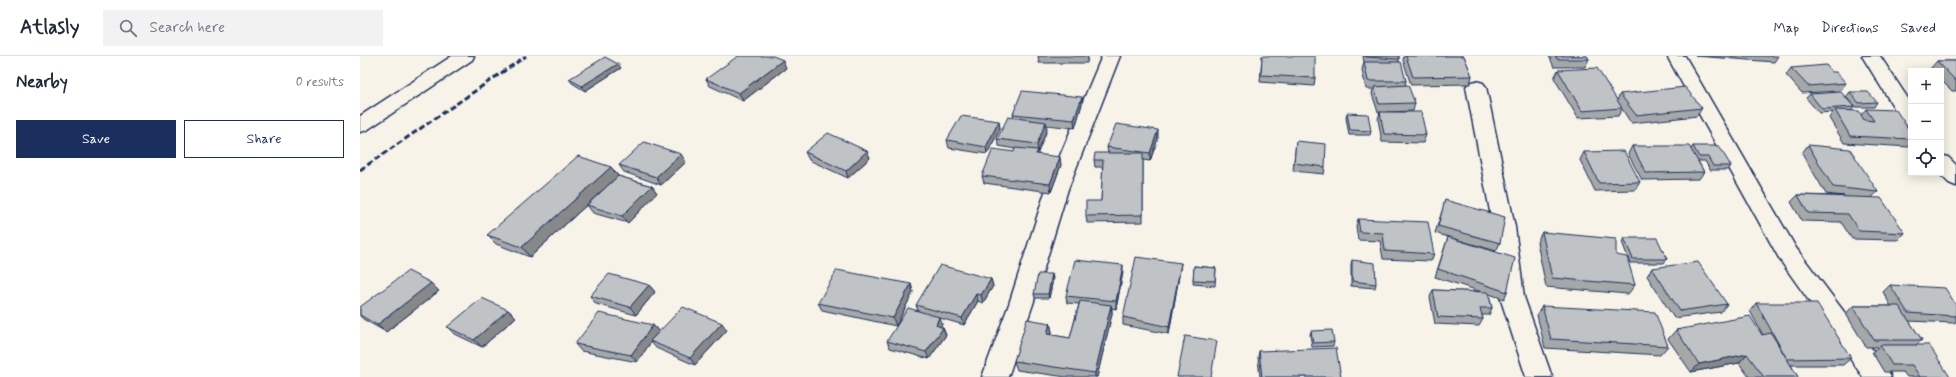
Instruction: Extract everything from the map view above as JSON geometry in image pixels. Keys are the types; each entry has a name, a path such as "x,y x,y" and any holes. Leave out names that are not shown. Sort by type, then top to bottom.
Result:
{"street":[{"path":"360,125 466,56"},
{"path":"995,377 1021,304 1057,189 1111,56"},
{"path":"1676,56 1788,254 1878,377"},
{"path":"1871,56 1908,114"},
{"path":"1476,87 1504,226 1512,296 1539,377"},
{"path":"1944,165 1956,178"}],"building":[{"path":"738,56 773,56 783,60 739,93 706,79"},
{"path":"1262,56 1315,56 1315,78 1261,75"},
{"path":"1365,56 1399,56 1399,59 1366,57"},
{"path":"1406,56 1464,56 1472,76 1413,77"},
{"path":"1556,56 1587,56 1589,59 1557,59"},
{"path":"605,57 618,64 582,86 569,79"},
{"path":"1937,61 1956,61 1956,81 1944,68"},
{"path":"1364,62 1401,62 1406,81 1368,81"},
{"path":"1826,65 1832,72 1836,72 1846,83 1808,86 1791,68"},
{"path":"1597,68 1622,108 1582,111 1558,70"},
{"path":"1408,85 1415,103 1379,104 1374,87"},
{"path":"1685,87 1702,108 1636,115 1620,94"},
{"path":"1022,91 1082,97 1074,120 1013,114"},
{"path":"1841,92 1854,107 1822,109 1810,94"},
{"path":"1850,92 1868,92 1877,102 1859,103"},
{"path":"1866,109 1896,110 1908,128 1908,139 1850,136 1835,110 1859,111 1864,120 1874,121"},
{"path":"1380,112 1421,112 1426,135 1384,134"},
{"path":"1347,113 1368,114 1371,131 1350,130"},
{"path":"961,116 999,121 986,147 947,140"},
{"path":"1008,117 1046,122 1037,144 997,139"},
{"path":"1116,124 1158,130 1150,153 1107,147"},
{"path":"828,133 867,151 846,171 805,152"},
{"path":"1296,141 1326,144 1325,167 1294,163"},
{"path":"644,142 681,154 656,177 619,165"},
{"path":"1808,145 1850,149 1878,192 1833,187"},
{"path":"1632,146 1689,146 1704,172 1646,173"},
{"path":"1693,146 1719,146 1731,166 1713,166 1708,157 1699,157"},
{"path":"1015,148 1038,150 1036,154 1060,157 1050,184 982,176 993,149 1014,152"},
{"path":"1624,151 1640,182 1599,183 1584,152"},
{"path":"1095,153 1143,153 1143,215 1086,216 1086,201 1101,201 1103,160 1094,160"},
{"path":"578,156 611,167 522,247 487,235"},
{"path":"618,176 652,186 622,216 587,205"},
{"path":"1798,195 1881,198 1905,233 1859,231 1848,214 1808,213"},
{"path":"1445,200 1505,217 1500,243 1438,226"},
{"path":"1358,219 1428,222 1434,254 1385,251 1383,233 1360,232"},
{"path":"1542,232 1616,239 1616,255 1627,257 1635,285 1552,278"},
{"path":"1448,237 1515,258 1507,292 1438,269"},
{"path":"1624,238 1657,238 1667,259 1633,259"},
{"path":"1136,257 1181,263 1169,327 1123,317"},
{"path":"1075,260 1123,265 1116,301 1066,296"},
{"path":"1352,260 1375,263 1376,284 1352,281"},
{"path":"1698,262 1727,304 1680,311 1652,268"},
{"path":"940,265 991,279 981,295 976,294 962,318 916,305"},
{"path":"1194,266 1216,268 1215,281 1193,280"},
{"path":"837,270 911,284 893,318 818,303"},
{"path":"408,271 431,283 377,325 360,315 360,307"},
{"path":"609,274 649,285 630,307 590,296"},
{"path":"1038,274 1052,274 1048,294 1034,294"},
{"path":"1890,285 1945,288 1956,305 1956,316 1908,313"},
{"path":"1433,290 1488,292 1492,308 1480,308 1483,319 1438,317"},
{"path":"482,298 508,310 474,340 447,327"},
{"path":"1080,301 1111,305 1095,373 1014,361 1027,319 1050,323 1047,334 1070,338"},
{"path":"1756,303 1817,303 1851,358 1787,359"},
{"path":"1542,306 1655,312 1668,346 1551,339"},
{"path":"1853,306 1899,306 1922,340 1874,340"},
{"path":"683,307 722,323 690,358 650,341"},
{"path":"908,308 939,317 936,325 943,328 926,352 887,341"},
{"path":"599,313 653,325 631,355 575,344"},
{"path":"1750,316 1762,335 1771,333 1798,377 1764,377 1747,354 1699,364 1676,330"},
{"path":"1332,330 1334,342 1313,343 1311,331"},
{"path":"1185,336 1217,341 1211,377 1177,377"},
{"path":"1880,345 1929,345 1950,377 1920,377 1912,365 1892,365"},
{"path":"1336,348 1341,377 1262,377 1259,351"}],"railway":[{"path":"360,170 526,56"}]}
